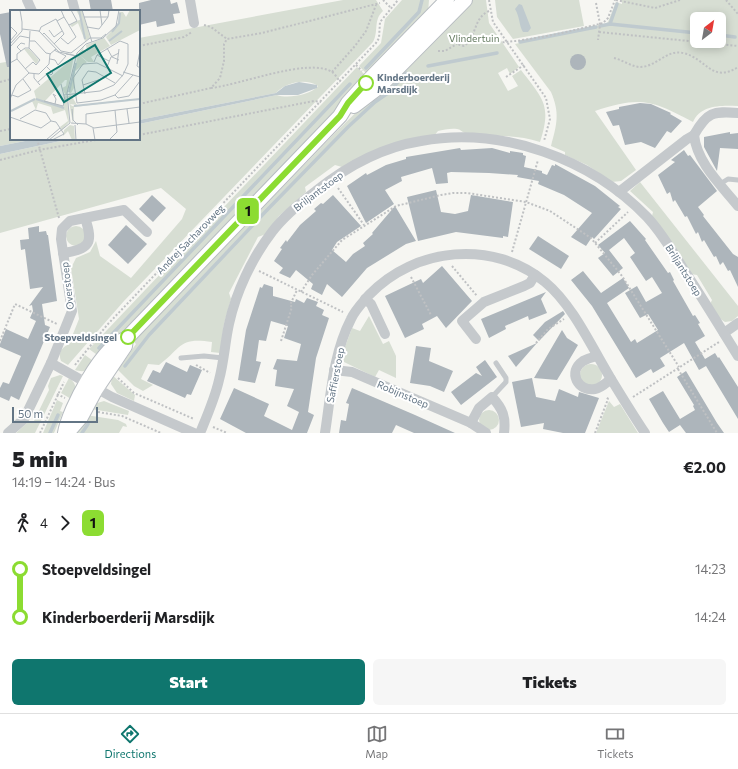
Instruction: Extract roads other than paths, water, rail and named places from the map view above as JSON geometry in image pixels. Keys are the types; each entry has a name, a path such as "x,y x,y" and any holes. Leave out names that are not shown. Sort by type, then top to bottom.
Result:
{"street":[{"path":"27,0 32,10"},
{"path":"72,0 75,10"},
{"path":"190,0 194,23"},
{"path":"66,433 67,422 81,406 91,386 104,367 118,341 126,339 340,116 348,103 366,83 452,1"},
{"path":"619,192 694,135 702,122 716,112 738,113"},
{"path":"694,135 696,147 700,157 738,206"},
{"name":"Briljantstoep","path":"200,433 220,378 229,323 239,293 251,267 271,233 288,213 331,179 370,157 394,147 420,141 469,138 497,141 541,151 586,169 619,192 635,206 662,235 738,356"},
{"path":"85,218 124,210 147,232"},
{"name":"Overstoep","path":"8,433 24,419 51,363 72,311 63,253 61,239 62,229 68,222 85,218 90,235 88,244 81,250 63,253"},
{"name":"Saffierstoep","path":"325,433 334,370 342,339 352,317 365,299 381,283 406,267 425,259 448,254 476,254 509,261 535,275 558,296 571,314 645,433"},
{"path":"476,339 462,321 484,302 530,283 535,275"},
{"path":"365,299 371,304 385,334"},
{"path":"725,335 738,323"},
{"path":"597,356 583,361 574,375 576,380 581,386 589,390 601,386 611,379"},
{"path":"51,363 91,386 194,433"},
{"name":"Robijnstoep","path":"334,370 352,372 471,423 486,433"},
{"path":"471,423 480,408 492,397 504,413 504,433"}],"lane":[{"path":"720,184 728,179 738,180"},
{"path":"181,358 204,356 223,358"},
{"path":"492,397 506,382 506,378 496,363"}],"waterway":[{"path":"366,68 419,12 422,0"},
{"path":"610,24 617,4"},
{"path":"600,26 610,24 690,32"},
{"path":"520,42 596,27"},
{"path":"726,36 735,37"},
{"path":"428,66 497,53"},
{"path":"125,366 149,335 268,209 348,127 375,102 388,93 406,73"},
{"path":"99,348 350,84"},
{"path":"50,433 58,415"},
{"path":"82,433 88,424"}],"place":[{"name":"Kinderboerderij Marsdijk","path":"366,83"},
{"name":"Stoepveldsingel","path":"128,337"}],"park label":[{"name":"Vlindertuin","path":"474,38"}]}
